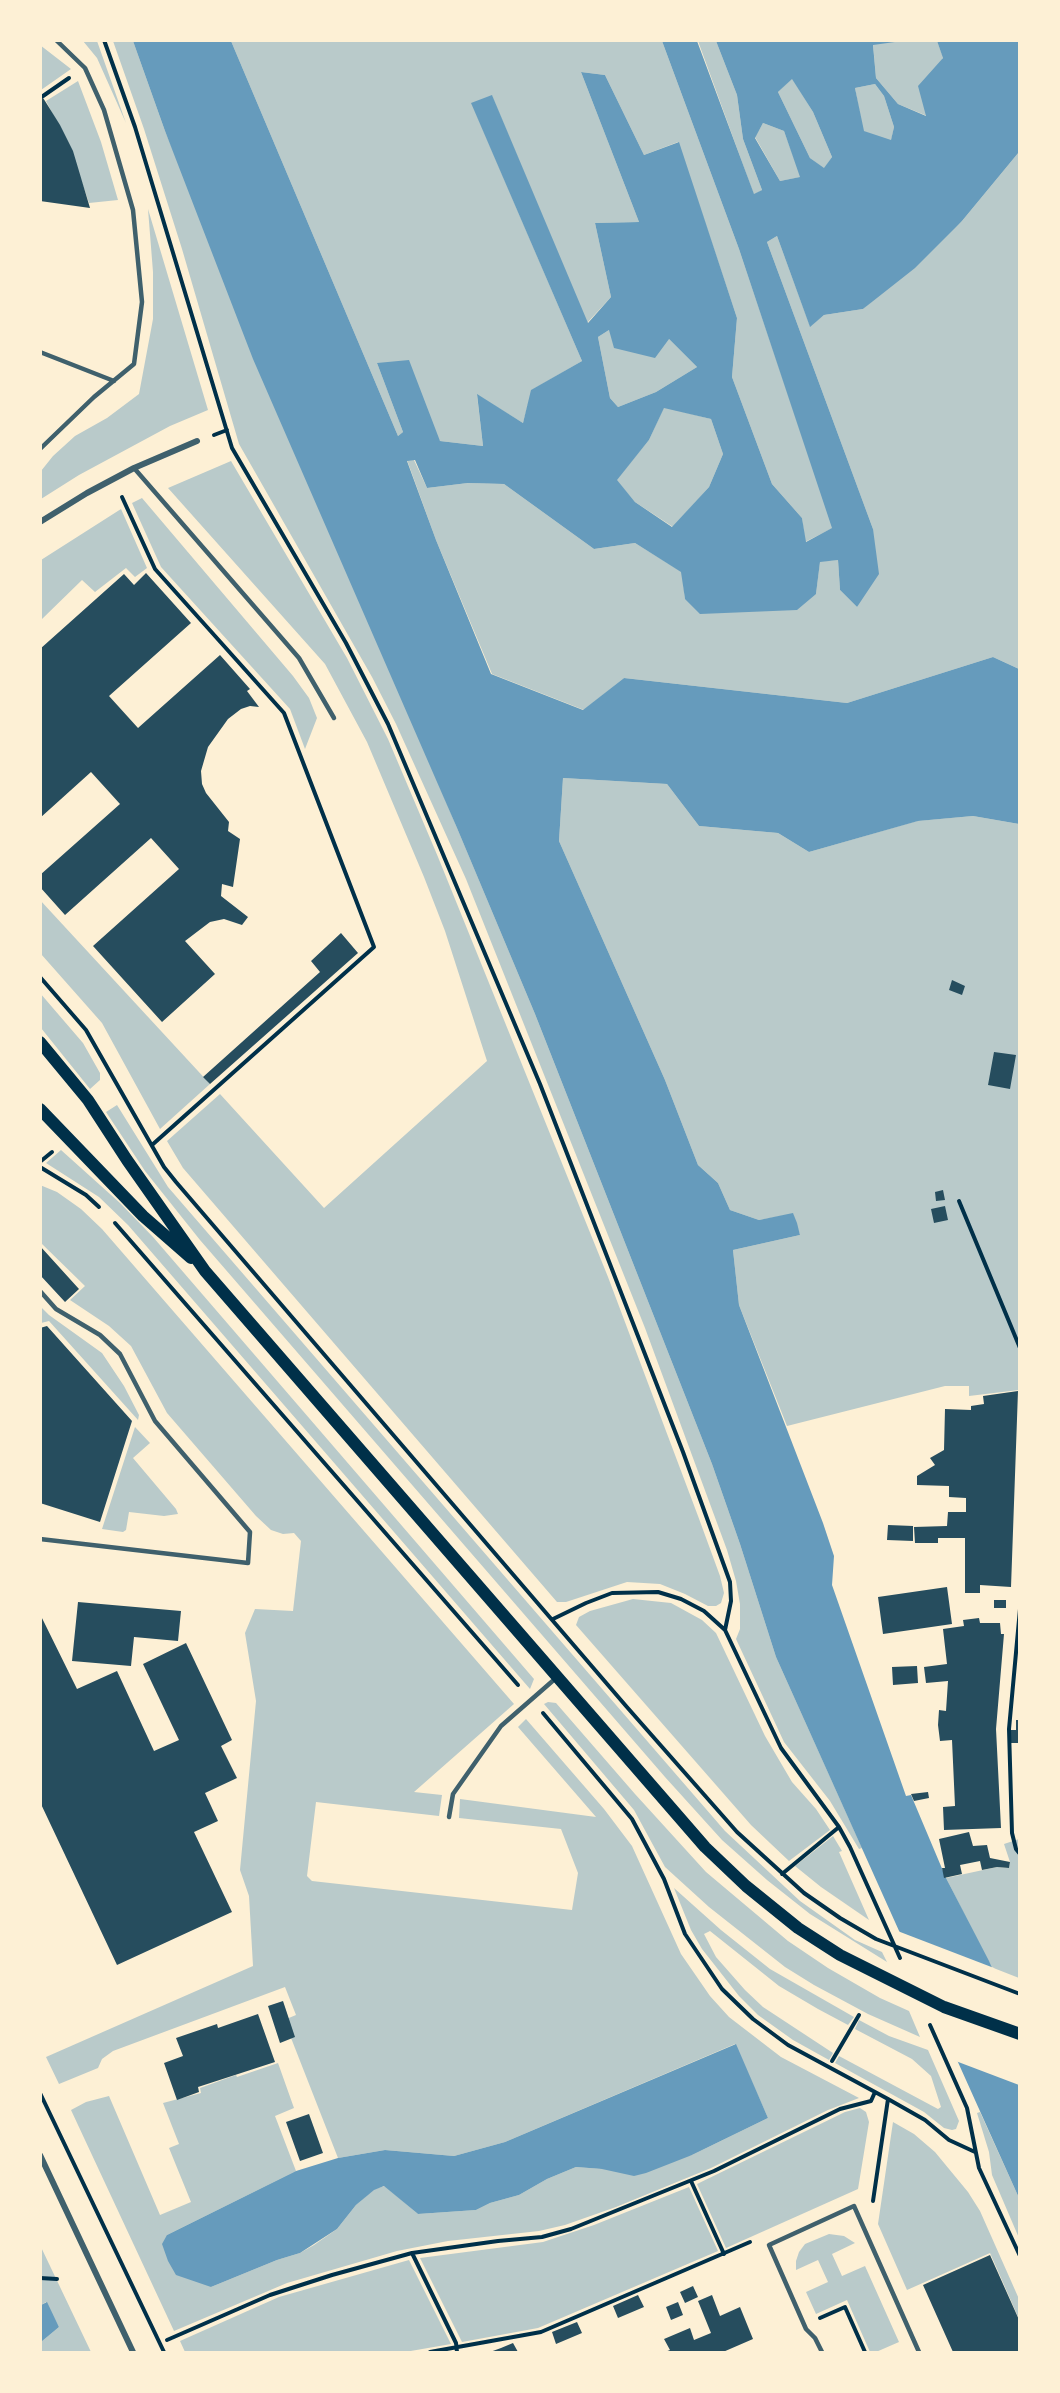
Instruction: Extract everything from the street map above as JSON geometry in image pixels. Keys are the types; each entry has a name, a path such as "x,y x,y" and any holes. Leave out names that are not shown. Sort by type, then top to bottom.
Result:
{"main road":[{"path":"40,1042 88,1100 126,1160 160,1204 205,1271 705,1847 746,1886 798,1928 831,1950 897,1985 984,2023 1020,2034"},
{"path":"40,1109 143,1216 205,1271"}],"street":[{"path":"40,522 134,468 197,441"},
{"path":"40,2155 133,2352"}],"lane":[{"path":"40,449 94,397 134,364 142,302 133,210 104,110 85,68 56,40"},
{"path":"40,352 114,381"},
{"path":"134,468 299,658 334,718"},
{"path":"40,1291 56,1309 100,1335 120,1354 155,1421 250,1532 248,1563 40,1539"},
{"path":"449,1817 453,1794 501,1726 557,1677"},
{"path":"822,2352 815,2338 806,2329 769,2245 854,2206 919,2352"}],"path":[{"path":"104,40 135,127 232,448 368,683 439,841 540,1084 691,1473 730,1582 731,1601 725,1630"},
{"path":"43,96 85,68"},
{"path":"126,507 155,569 284,713 374,947 152,1145"},
{"path":"40,977 86,1030 152,1145 176,1182 737,1832 782,1874 840,1918 876,1939 1020,1994"},
{"path":"40,1167 86,1194 106,1214"},
{"path":"959,1201 1020,1348"},
{"path":"114,1223 632,1818 664,1879 685,1934 722,1989 753,2019 788,2045 888,2099 924,2120 949,2140 975,2152"},
{"path":"553,1619 612,1593 658,1592 681,1599 704,1611 725,1630 781,1748 839,1827 850,1847 904,1966"},
{"path":"1020,1609 1009,1729 1012,1833 1016,1849 1020,1854"},
{"path":"782,1874 839,1827"},
{"path":"832,2061 859,2015"},
{"path":"928,2021 967,2108 979,2168 1020,2256"},
{"path":"167,2340 270,2295 332,2275 412,2253 478,2243 542,2237 592,2221 692,2181 840,2109 871,2101 875,2092"},
{"path":"40,2093 164,2352"},
{"path":"858,2216 873,2204 888,2099"},
{"path":"692,2181 724,2254"},
{"path":"430,2352 457,2350 540,2332 751,2242"},
{"path":"412,2253 457,2350"},
{"path":"40,2278 57,2279"},
{"path":"818,2318 845,2307 865,2352"}],"shaded area":[{"path":"902,40 937,41 943,57 927,116 898,104 876,78 873,44"},
{"path":"83,41 97,41 126,123 97,58"},
{"path":"113,41 133,41 165,131 535,1014 712,1464 776,1657 862,1848 859,1849 830,1801 784,1742 736,1639 740,1629 740,1604 727,1550 645,1328 466,879 396,724 372,677 239,444 182,249"},
{"path":"231,41 662,41 739,249 833,528 805,542 802,518 772,484 732,377 737,318 678,142 644,155 605,75 581,72 639,222 595,223 611,297 587,323 492,96 472,104 582,361 532,390 523,423 477,395 483,446 440,441 377,363 403,432 398,436"},
{"path":"698,41 716,41 737,95 743,139 762,190 754,195"},
{"path":"40,45 71,69 41,90 40,90"},
{"path":"792,78 813,112 832,157 824,169 810,158 778,92"},
{"path":"78,81 101,142 118,200 89,203 70,147 46,101"},
{"path":"875,84 884,96 894,127 891,141 863,131 855,88"},
{"path":"763,123 784,131 801,177 780,181 755,137"},
{"path":"1019,152 1019,669 993,657 847,703 624,678 584,710 492,674 436,540 407,460 414,460 427,488 468,483 504,484 594,549 635,543 682,572 685,599 816,594 820,561 838,560 840,590 857,607 873,529 767,242 777,236 810,326 824,315 863,309 962,221"},
{"path":"148,209 208,410 170,426 79,475 41,499 41,471 53,456 75,436 107,418 139,394 153,319 153,272"},
{"path":"609,330 669,339 697,367 656,392 618,407 610,398 598,337"},
{"path":"664,407 711,419 723,454 709,487 673,527 635,502 616,480 649,440"},
{"path":"231,461 347,658 388,739 438,857 608,1277 698,1516 724,1593 721,1603 716,1606 708,1606 660,1584 627,1582 566,1602 557,1602 183,1168 167,1141 220,1094 324,1208 487,1061 445,931 424,877 367,742 325,664 168,488"},
{"path":"142,498 293,676 309,698 317,718 305,749 290,709 161,567 132,503"},
{"path":"121,509 147,568 135,577 126,568 95,592 82,580 41,620 41,560"},
{"path":"563,778 667,784 699,826 778,833 809,852 917,821 973,816 1019,824 1019,1390 969,1396 969,1386 945,1386 787,1426 739,1305 733,1250 800,1235 793,1214 759,1220 730,1210 718,1183 698,1165 665,1080 559,841"},
{"path":"40,900 210,1084 160,1129 102,1023 41,954"},
{"path":"40,993 83,1043 100,1073 100,1080 90,1089 41,1028"},
{"path":"117,1105 168,1187 725,1831 800,1901 855,1940 882,1952 887,1962 810,1914 767,1880 722,1840 665,1777 200,1240 145,1171 106,1112"},
{"path":"61,1150 120,1203 153,1237 534,1679 530,1689 128,1225 99,1197 46,1163"},
{"path":"40,1185 57,1192 81,1209 102,1229 514,1704 414,1792 442,1795 439,1816 316,1802 307,1876 312,1881 572,1910 578,1873 561,1829 459,1818 460,1799 596,1817 518,1727 526,1719 604,1809 632,1846 681,1954 710,1996 729,2017 781,2057 859,2098 828,2110 711,2168 565,2225 539,2231 448,2241 397,2251 287,2283 174,2331 71,2110 86,2102 109,2096 160,2215 191,2202 169,2148 179,2144 163,2103 201,2093 200,2088 278,2063 294,2108 275,2116 296,2171 167,2235 211,2287 300,2253 314,2245 337,2229 356,2205 374,2189 385,2186 418,2214 476,2210 490,2203 519,2195 547,2179 576,2167 602,2169 692,2155 768,2118 735,2044 505,2142 454,2156 385,2150 338,2158 284,2020 296,2015 285,1987 113,2051 102,2059 98,2068 59,2084 46,2057 253,1966 249,1896 240,1870 256,1701 245,1633 255,1609 293,1611 301,1541 294,1533 283,1534 271,1530 256,1516 167,1413 131,1346 109,1326 70,1300 85,1286 41,1243"},
{"path":"40,1306 102,1353 124,1386 139,1415 138,1420 49,1321 41,1323"},
{"path":"135,1427 150,1443 133,1458 178,1514 164,1516 129,1512 126,1530 123,1532 102,1529"},
{"path":"633,1599 671,1603 702,1620 716,1633 765,1736 792,1782 816,1809 830,1830 789,1861 751,1825 576,1625 579,1617 590,1611"},
{"path":"556,1703 706,1872 788,1941 828,1968 880,1998 909,2011 920,2037 868,2014 814,1985 785,1967 709,1907 665,1867 634,1810 544,1704"},
{"path":"833,1836 842,1851 839,1852 869,1920 795,1866"},
{"path":"1019,1839 1019,1978 991,1967 946,1878 997,1867 1009,1868 1010,1862 1004,1844"},
{"path":"674,1888 770,1969 854,2017 848,2025 818,2009 779,1986 710,1931 704,1934 716,1957 745,1990 763,2007 833,2053 829,2060 793,2040 758,2015 739,1996 702,1949 691,1930"},
{"path":"859,2020 889,2036 928,2050 959,2121 956,2129 944,2128 924,2112 835,2063 839,2056 938,2109 941,2107 931,2076 912,2059 855,2029"},
{"path":"860,2108 866,2112 869,2122 858,2189 726,2248 697,2184 845,2112"},
{"path":"980,2112 1019,2198 1019,2238 992,2175 989,2152 977,2113"},
{"path":"893,2122 914,2134 935,2152 968,2192 980,2211 1019,2299 1019,2319 990,2253 907,2290 878,2224"},
{"path":"689,2187 718,2251 538,2328 462,2342 420,2258 543,2242 594,2225"},
{"path":"829,2234 844,2236 855,2243 832,2254 842,2276 865,2266 899,2342 876,2352 870,2352 847,2300 816,2314 806,2292 828,2282 818,2260 796,2270 796,2261 805,2244"},
{"path":"40,2245 91,2352 41,2352 41,2342 59,2327 46,2302 41,2305"},
{"path":"409,2260 451,2344 405,2352 185,2352 180,2341 279,2297"}],"water":[{"path":"133,41 231,41 398,436 403,432 377,363 409,360 440,441 483,446 477,394 523,423 531,390 582,361 471,103 492,95 588,323 611,297 595,223 639,222 581,72 605,75 644,155 679,142 737,318 732,377 772,484 802,518 806,542 832,528 739,249 662,41 697,41 754,194 762,190 743,139 737,95 716,41 902,41 873,45 876,78 898,104 926,116 918,86 943,58 937,41 1019,41 1019,152 962,221 915,268 863,309 824,315 810,327 777,236 767,242 873,529 879,574 857,607 840,590 838,560 820,562 816,594 797,610 700,614 685,599 681,572 635,543 594,549 504,484 468,483 427,488 415,460 407,461 436,540 491,674 583,710 624,678 847,703 993,657 1019,669 1019,824 973,816 918,821 809,852 778,833 699,826 667,784 563,778 559,841 665,1080 698,1165 718,1183 730,1210 759,1220 793,1213 797,1223 800,1235 733,1250 739,1305 823,1523 834,1556 832,1585 906,1796 911,1795 946,1878 989,1961 1019,2030 1019,2198 776,1657 712,1464 535,1014 457,828 253,359 165,131","holes":["792,79 813,112 832,157 824,168 810,158 778,92","875,84 884,96 894,127 891,140 864,131 855,88","763,123 784,131 800,177 780,181 755,138","609,330 614,348 655,358 669,339 697,367 656,392 618,407 610,398 598,337","664,408 711,419 723,454 709,487 672,527 635,502 617,480 649,440"]},
{"path":"736,2044 768,2118 692,2155 646,2173 634,2176 602,2169 576,2167 547,2179 519,2195 490,2203 476,2210 418,2214 384,2186 374,2190 356,2205 337,2229 300,2253 211,2287 176,2275 168,2261 162,2244 167,2235 296,2171 338,2158 385,2150 454,2156 505,2142"},
{"path":"47,2302 59,2327 41,2342 41,2305"}],"pier":[{"path":"895,1930 994,1968 1019,2025 1019,2085 953,2060"}],"building":[{"path":"40,93 73,151 90,208 40,201"},
{"path":"146,573 191,623 109,696 138,728 220,655 250,689 247,691 259,707 250,706 241,709 228,719 208,747 201,771 202,784 206,793 229,822 228,831 240,839 233,887 222,884 221,896 248,917 242,925 224,919 210,922 185,941 215,974 162,1022 93,946 179,869 151,838 65,915 40,887 40,875 120,804 91,772 40,818 40,649 124,574 134,585"},
{"path":"341,933 358,953 210,1084 203,1077 320,972 311,961"},
{"path":"952,980 965,986 962,995 949,990"},
{"path":"994,1052 1016,1055 1010,1089 988,1085"},
{"path":"943,1190 945,1200 936,1201 935,1192"},
{"path":"945,1206 948,1220 934,1223 931,1209"},
{"path":"40,1246 79,1289 65,1302 40,1275"},
{"path":"47,1326 132,1421 100,1522 40,1503 40,1328"},
{"path":"1018,1391 1011,1587 980,1585 980,1593 965,1593 965,1538 938,1538 938,1543 915,1543 914,1527 947,1526 948,1512 966,1512 966,1498 949,1497 949,1486 917,1485 917,1476 935,1465 930,1458 944,1450 945,1409 971,1410 971,1406 984,1404 983,1396"},
{"path":"888,1525 913,1526 913,1541 887,1540"},
{"path":"947,1587 952,1624 883,1634 878,1597"},
{"path":"994,1600 1006,1600 1006,1608 994,1608"},
{"path":"78,1602 181,1611 178,1641 134,1637 131,1666 72,1661"},
{"path":"40,1614 77,1689 117,1671 154,1751 179,1740 143,1664 186,1643 232,1740 221,1746 237,1778 205,1793 218,1821 194,1832 232,1912 117,1965 40,1802"},
{"path":"979,1618 980,1623 1000,1623 1001,1634 1004,1634 996,1729 1001,1828 944,1830 943,1807 955,1806 952,1740 940,1741 938,1725 939,1710 946,1711 948,1681 926,1683 924,1667 947,1664 943,1629 964,1626 963,1620"},
{"path":"917,1666 918,1683 893,1685 892,1667"},
{"path":"1016,1720 1020,1720 1020,1743 1011,1743 1011,1730 1016,1730"},
{"path":"928,1792 929,1798 914,1801 911,1794"},
{"path":"969,1832 973,1846 987,1845 990,1858 1010,1862 1009,1868 997,1867 982,1870 980,1861 960,1865 962,1874 944,1878 942,1868 945,1868 939,1839"},
{"path":"283,2001 295,2037 280,2043 268,2006"},
{"path":"258,2014 275,2062 198,2087 199,2092 177,2100 164,2063 183,2056 176,2038 217,2024 218,2028"},
{"path":"309,2114 323,2153 300,2161 286,2122"},
{"path":"990,2255 1020,2322 1020,2352 953,2352 923,2285"},
{"path":"693,2286 698,2297 685,2303 680,2292"},
{"path":"638,2295 644,2307 618,2318 613,2306"},
{"path":"712,2295 720,2316 740,2307 753,2339 723,2352 665,2352 670,2350 664,2339 690,2328 694,2340 711,2333 698,2301"},
{"path":"678,2302 683,2315 671,2320 666,2307"},
{"path":"577,2322 582,2333 556,2344 552,2332"},
{"path":"513,2343 518,2352 490,2352 501,2348"}]}
